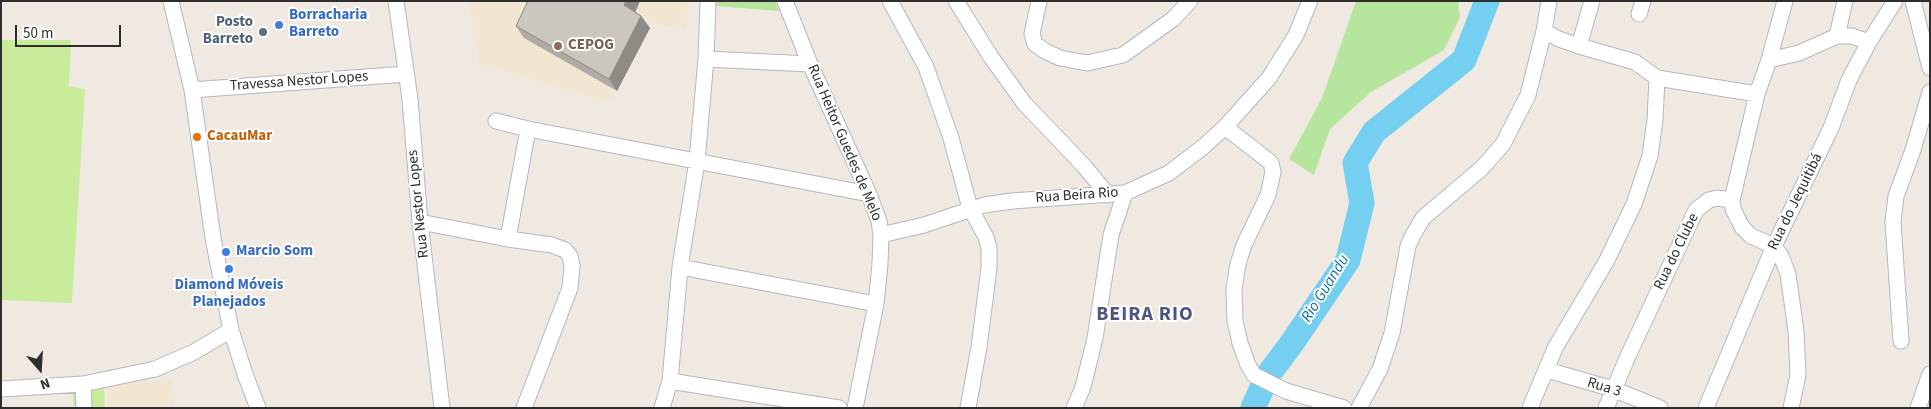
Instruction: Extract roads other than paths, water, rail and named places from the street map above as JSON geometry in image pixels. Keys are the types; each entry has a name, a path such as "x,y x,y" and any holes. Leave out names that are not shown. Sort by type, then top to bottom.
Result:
{"street":[{"path":"171,1 192,90 213,238 231,330 258,408"},
{"name":"Rua Nestor Lopes","path":"396,1 410,99 420,222 442,408"},
{"path":"662,408 670,381 680,267 697,161 706,59 708,1"},
{"name":"Rua Heitor Guedes de Melo","path":"785,1 810,64 869,194 879,221 881,235 880,264 876,304 854,408"},
{"path":"890,1 926,67 951,138 970,208 986,237 989,248 989,268 979,348 968,408"},
{"path":"956,1 991,57 1024,103 1084,166 1108,195"},
{"path":"1039,1 1032,34 1035,44 1060,58 1087,63 1123,54 1173,19 1190,1"},
{"name":"Rua Beira Rio","path":"881,235 924,225 970,208 1012,201 1108,195 1125,192 1169,173 1225,127 1269,78 1296,36 1310,1"},
{"path":"1359,408 1380,369 1392,333 1408,246 1413,235 1424,218 1482,168 1503,144 1528,95 1549,1"},
{"path":"1579,46 1592,1"},
{"path":"1785,1 1769,60 1757,94 1732,200 1733,210 1742,227 1750,236 1774,246 1781,256 1788,274 1796,331 1798,375 1790,408"},
{"path":"1837,36 1845,1"},
{"name":"Rua do Jequitibá","path":"1706,408 1774,246 1831,128 1849,80 1894,1"},
{"path":"1913,1 1930,68"},
{"path":"1544,30 1559,39 1635,62 1657,78 1757,94"},
{"path":"1769,60 1799,52 1837,36 1852,36 1869,42"},
{"path":"706,59 810,64"},
{"name":"Travessa Nestor Lopes","path":"192,90 406,74"},
{"path":"1530,408 1555,348 1606,262 1634,204 1650,156 1655,120 1657,78"},
{"path":"1901,341 1892,222 1896,196 1913,150 1930,92"},
{"path":"496,121 528,129 869,194"},
{"path":"1225,127 1271,163 1273,172 1268,195 1244,245 1238,264 1234,289 1235,321 1248,365 1254,375 1286,391 1344,408"},
{"path":"508,239 528,129"},
{"path":"1074,408 1083,387 1095,338 1111,235 1125,192"},
{"name":"Rua do Clube","path":"1606,408 1696,210 1709,200 1718,198 1732,200"},
{"path":"420,222 508,239 552,245 564,250 570,256 572,266 570,288 524,408"},
{"path":"680,267 876,304"},
{"path":"1,389 83,384 156,369 194,352 231,330"},
{"name":"Rua 3","path":"1547,370 1613,389 1660,408"},
{"path":"1918,408 1930,374"},
{"path":"670,381 839,408"},
{"path":"83,384 84,408"}],"waterway":[{"name":"Rio Guandu","path":"1253,408 1268,375 1348,260 1362,203 1355,163 1374,132 1464,60 1487,1"}],"place":[{"name":"Borracharia Barreto","path":"279,25"},
{"name":"Posto Barreto","path":"263,32"},
{"name":"CEPOG","path":"558,46"},
{"name":"CacauMar","path":"197,137"},
{"name":"Marcio Som","path":"226,252"},
{"name":"Diamond Móveis Planejados","path":"229,269"}],"district":[{"name":"BEIRA RIO","path":"1145,316"}]}
